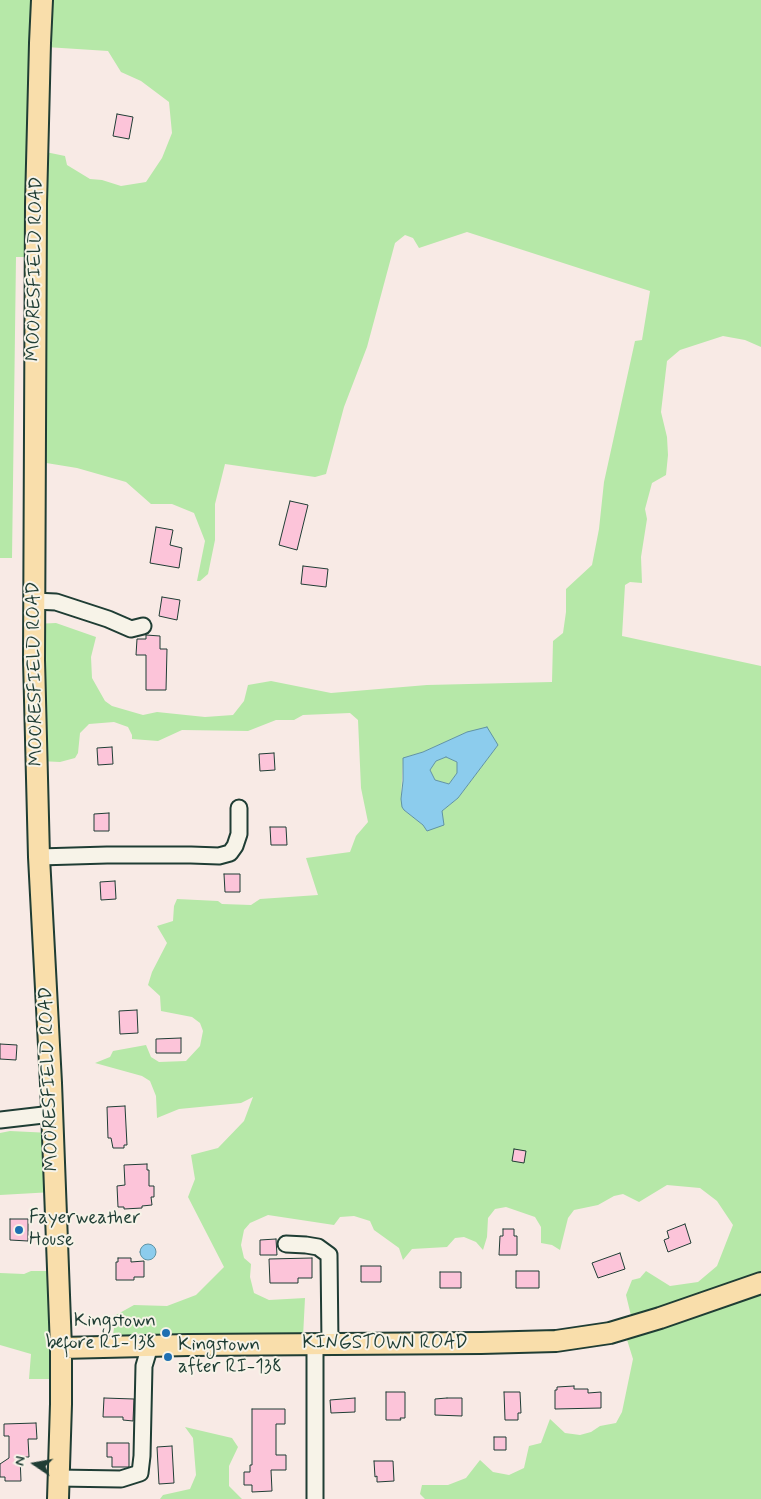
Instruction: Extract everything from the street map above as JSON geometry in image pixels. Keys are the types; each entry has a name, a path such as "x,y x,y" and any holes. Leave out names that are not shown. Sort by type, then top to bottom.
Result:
{"main road":[{"name":"MOORESFIELD ROAD","path":"42,0 36,204 34,660 39,857 61,1348"},
{"name":"KINGSTOWN ROAD","path":"61,1348 556,1341 610,1333 761,1283"},
{"path":"58,1499 61,1348"}],"street":[{"path":"34,601 56,602 108,619 131,629 143,626"},
{"path":"39,857 219,856 230,852 235,846 239,834 239,808"},
{"path":"0,1120 52,1114"},
{"path":"286,1244 318,1247 329,1255 322,1344 315,1499"},
{"path":"58,1478 121,1479 140,1473 144,1366 150,1346"}],"green space":[{"path":"0,0 761,0 761,347 745,340 723,336 680,350 667,361 661,412 667,437 666,475 652,483 645,509 647,519 641,557 642,583 630,582 625,585 622,636 761,666 761,1499 425,1499 420,1494 422,1485 448,1485 466,1478 480,1460 493,1472 509,1475 524,1468 529,1446 541,1443 550,1419 565,1433 580,1435 591,1432 600,1426 616,1423 622,1412 633,1359 624,1330 633,1324 626,1295 632,1280 640,1278 646,1271 670,1286 698,1282 717,1266 733,1225 717,1201 700,1188 667,1185 639,1202 623,1194 614,1196 598,1205 574,1210 568,1218 560,1250 552,1245 541,1243 541,1227 535,1217 506,1207 495,1209 488,1218 487,1237 483,1250 476,1242 464,1237 455,1238 447,1247 412,1249 403,1260 399,1248 374,1230 370,1221 354,1216 340,1217 334,1225 268,1215 250,1223 244,1230 241,1245 244,1258 251,1264 250,1277 254,1293 269,1300 305,1298 303,1337 111,1348 116,1315 134,1305 167,1306 196,1295 224,1267 188,1197 195,1179 191,1155 218,1148 244,1121 253,1097 241,1103 179,1109 157,1118 156,1096 150,1081 142,1076 95,1063 110,1057 113,1051 146,1045 151,1057 159,1062 186,1061 200,1046 203,1031 200,1023 192,1017 161,1011 160,996 148,985 152,972 167,943 157,926 173,921 174,906 177,899 251,905 260,899 318,895 306,858 350,852 356,836 368,822 361,788 358,720 350,713 303,715 294,720 276,720 248,731 182,730 158,741 132,739 128,727 114,722 89,724 80,733 78,753 75,758 60,762 39,761 34,624 56,623 96,637 91,657 92,678 105,701 112,706 143,715 157,712 205,717 233,715 244,701 248,685 271,681 331,693 427,685 552,682 553,641 563,633 566,612 566,589 592,565 599,529 604,482 635,341 642,340 650,291 467,232 419,248 413,238 405,235 395,243 367,347 344,407 326,474 315,477 225,464 215,504 215,540 208,574 200,581 197,581 205,541 194,513 172,504 151,504 126,482 77,468 34,461 32,257 16,257 12,558 0,558","holes":["46,47 108,51 121,72 141,81 169,102 172,133 162,158 146,182 121,186 102,180 90,179 67,165 65,156 36,150","467,732 498,745 458,798 442,811 427,831 423,825 404,810 401,799 403,758 423,752"]},
{"path":"446,757 457,762 457,773 449,784 435,780 430,770 436,761"},
{"path":"10,1131 51,1133 53,1192 0,1195 0,1133"},
{"path":"31,1271 55,1271 56,1379 29,1379 31,1354 0,1345 0,1273 24,1274"},
{"path":"185,1427 232,1438 238,1447 229,1466 229,1486 242,1499 160,1499 163,1495 190,1489 196,1475 193,1438"}],"water":[{"path":"487,727 498,745 458,798 442,811 444,825 427,831 423,825 402,807 403,758 423,752 467,732","holes":["446,757 457,762 457,773 449,784 435,780 430,770 436,761"]},
{"path":"148,1244 156,1252 148,1260 140,1252"}],"building":[{"path":"117,114 133,117 129,139 113,136"},
{"path":"290,501 308,505 297,550 279,545"},
{"path":"156,527 173,530 170,545 182,548 179,568 150,563"},
{"path":"303,566 328,569 326,587 301,584"},
{"path":"162,597 180,600 177,620 159,616"},
{"path":"146,635 160,636 160,649 167,649 166,690 146,690 146,655 136,655 137,639 146,639"},
{"path":"112,747 113,764 98,765 97,748"},
{"path":"274,753 275,770 260,771 259,754"},
{"path":"109,813 109,831 94,831 94,814"},
{"path":"270,827 286,827 287,845 271,845"},
{"path":"224,874 240,874 240,892 225,892"},
{"path":"115,881 116,899 101,900 100,882"},
{"path":"137,1010 138,1033 120,1034 119,1011"},
{"path":"181,1038 181,1053 156,1053 156,1039"},
{"path":"0,1044 17,1045 16,1060 0,1059"},
{"path":"125,1106 127,1145 124,1145 124,1148 113,1148 111,1138 108,1138 107,1107"},
{"path":"514,1149 526,1151 524,1163 512,1161"},
{"path":"147,1164 149,1186 154,1186 154,1197 151,1197 152,1205 142,1206 142,1208 124,1209 124,1207 118,1207 117,1186 125,1185 124,1165"},
{"name":"Fayerweather House","path":"10,1219 28,1219 28,1241 10,1240"},
{"path":"685,1224 691,1243 668,1252 664,1240 669,1238 667,1231"},
{"path":"503,1229 514,1229 514,1236 517,1236 517,1255 499,1255 500,1236 503,1236"},
{"path":"276,1239 277,1255 260,1255 260,1240"},
{"path":"620,1253 625,1269 598,1278 592,1263"},
{"path":"118,1258 131,1258 131,1262 144,1261 144,1277 134,1277 134,1280 116,1280 116,1262 118,1262"},
{"path":"312,1258 312,1278 298,1278 298,1283 270,1283 269,1259"},
{"path":"361,1266 381,1266 381,1282 361,1282"},
{"path":"516,1271 539,1271 539,1288 516,1288"},
{"path":"440,1272 461,1272 461,1288 440,1288"},
{"path":"574,1386 574,1389 588,1389 588,1393 601,1392 601,1408 555,1409 555,1390 557,1390 557,1387"},
{"path":"386,1392 405,1392 405,1418 400,1418 401,1420 386,1420"},
{"path":"504,1392 520,1392 521,1413 518,1413 518,1420 505,1420"},
{"path":"104,1398 134,1399 133,1421 123,1420 123,1417 103,1417"},
{"path":"355,1398 355,1412 331,1413 330,1400"},
{"path":"462,1398 462,1416 435,1415 435,1399"},
{"path":"252,1409 285,1409 285,1424 276,1424 276,1455 286,1455 286,1470 271,1470 272,1491 252,1492 252,1485 244,1485 244,1472 250,1472 250,1465 252,1465"},
{"path":"36,1423 37,1439 28,1439 29,1457 20,1457 21,1481 5,1481 5,1477 0,1477 0,1464 9,1458 9,1436 4,1436 4,1424"},
{"path":"494,1437 506,1437 506,1450 494,1450"},
{"path":"107,1443 129,1443 129,1467 112,1467 112,1457 107,1457"},
{"path":"172,1446 174,1483 159,1484 157,1447"},
{"path":"374,1461 393,1461 394,1481 377,1482"}],"place":[{"name":"Fayerweather House","path":"19,1230"},
{"name":"Kingstown before RI-138","path":"166,1333"},
{"name":"Kingstown after RI-138","path":"168,1357"}]}
